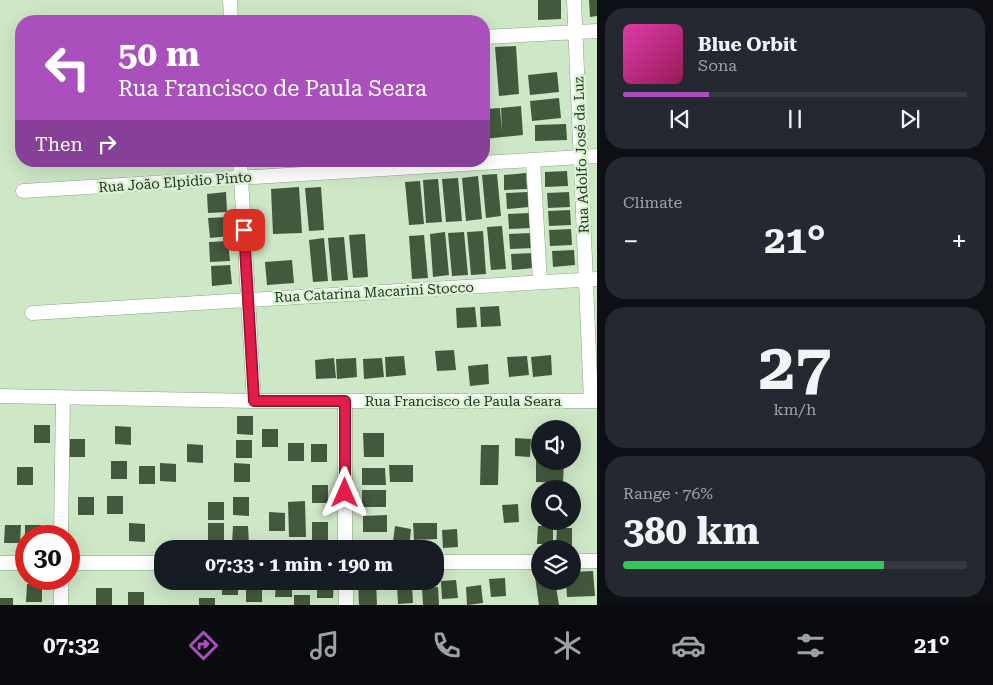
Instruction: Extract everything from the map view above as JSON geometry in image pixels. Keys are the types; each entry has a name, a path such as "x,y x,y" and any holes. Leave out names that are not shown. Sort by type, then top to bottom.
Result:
{"street":[{"path":"230,0 231,15"},
{"name":"Rua Adolfo José da Luz","path":"574,0 580,157 591,279 594,401"},
{"path":"490,37 597,31"},
{"name":"Rua João Elpídio Pinto","path":"490,163 597,156"},
{"path":"533,160 540,282"},
{"path":"240,167 254,401"},
{"name":"Rua João Elpídio Pinto","path":"23,191 419,167"},
{"name":"Rua Catarina Macarini Stocco","path":"32,313 591,279"},
{"name":"Rua Francisco de Paula Seara","path":"0,396 254,401 594,401"},
{"path":"62,525 63,398"},
{"path":"345,401 346,540"},
{"path":"581,561 597,561"},
{"path":"444,562 531,562"},
{"path":"0,563 15,563"},
{"path":"80,563 154,563"},
{"path":"61,590 61,605"},
{"path":"346,590 346,605"}],"building":[{"path":"538,0 561,0 561,19 538,20"},
{"path":"589,0 597,0 597,16 590,17"},
{"path":"516,46 519,94 499,96 495,47"},
{"path":"557,72 559,92 530,95 528,75"},
{"path":"559,98 561,118 532,121 530,101"},
{"path":"521,106 523,135 490,138 490,109 500,108 502,132 501,108"},
{"path":"566,124 567,140 535,141 535,125"},
{"path":"567,171 568,186 545,187 545,172"},
{"path":"526,173 527,189 504,190 504,175"},
{"path":"497,174 501,216 486,218 482,175"},
{"path":"478,176 482,219 466,221 462,178"},
{"path":"458,178 462,221 446,222 442,179"},
{"path":"438,179 442,222 426,223 423,180"},
{"path":"420,181 424,224 409,225 405,182"},
{"path":"299,187 302,233 273,234 271,189"},
{"path":"321,187 324,230 309,231 305,188"},
{"path":"226,192 227,212 208,213 207,194"},
{"path":"528,192 529,207 507,209 506,193"},
{"path":"569,192 570,207 548,208 547,193"},
{"path":"570,210 571,225 549,226 548,211"},
{"path":"530,213 531,228 509,229 508,214"},
{"path":"228,217 229,236 210,238 208,218"},
{"path":"502,226 506,269 491,270 487,227"},
{"path":"571,229 572,245 550,246 549,230"},
{"path":"483,231 486,274 471,275 467,232"},
{"path":"445,232 449,275 433,277 430,234"},
{"path":"464,232 468,275 452,276 448,233"},
{"path":"532,233 533,248 510,249 509,234"},
{"path":"365,234 368,277 353,278 349,235"},
{"path":"424,235 428,278 412,279 409,236"},
{"path":"344,237 348,280 332,281 328,238"},
{"path":"324,238 328,281 313,282 309,240"},
{"path":"228,241 230,261 210,262 209,242"},
{"path":"574,250 575,265 553,267 552,251"},
{"path":"533,253 534,268 512,270 511,254"},
{"path":"292,260 294,283 267,285 265,262"},
{"path":"230,265 232,284 212,286 211,266"},
{"path":"499,306 501,326 481,327 480,307"},
{"path":"475,307 477,327 457,328 456,308"},
{"path":"454,350 456,370 437,371 435,351"},
{"path":"551,355 552,375 533,377 531,357"},
{"path":"404,356 406,375 386,377 385,357"},
{"path":"527,356 529,375 509,377 507,357"},
{"path":"334,358 336,378 316,379 315,360"},
{"path":"356,358 357,377 337,379 336,359"},
{"path":"382,358 384,377 364,379 363,359"},
{"path":"488,364 489,384 470,386 468,366"},
{"path":"237,416 253,416 253,435 237,434"},
{"path":"34,425 50,425 50,443 34,443"},
{"path":"115,426 131,427 131,445 115,444"},
{"path":"262,429 278,429 278,447 262,447"},
{"path":"363,433 384,433 384,457 364,457"},
{"path":"515,438 531,439 530,457 515,456"},
{"path":"69,439 85,439 85,457 69,457"},
{"path":"236,440 252,440 252,458 236,458"},
{"path":"288,443 304,443 304,461 288,461"},
{"path":"187,444 203,445 203,463 187,462"},
{"path":"311,444 327,444 327,462 311,462"},
{"path":"481,445 499,445 498,485 480,485"},
{"path":"111,461 127,461 127,479 111,479"},
{"path":"160,463 176,464 176,482 160,481"},
{"path":"234,463 250,464 250,482 234,482"},
{"path":"389,465 413,465 413,482 390,482"},
{"path":"139,466 155,466 155,484 139,484"},
{"path":"17,467 33,467 33,485 17,485"},
{"path":"362,468 385,468 386,485 362,485"},
{"path":"536,470 564,470 563,480 536,480"},
{"path":"312,485 328,485 328,503 312,503"},
{"path":"362,490 386,490 386,507 362,507"},
{"path":"107,496 123,496 123,514 107,514"},
{"path":"78,497 94,497 94,515 78,515"},
{"path":"233,497 249,497 249,516 233,515"},
{"path":"305,501 306,537 289,537 288,502"},
{"path":"208,502 224,502 224,520 208,520"},
{"path":"518,504 519,522 504,523 502,505"},
{"path":"269,512 285,513 285,531 269,531"},
{"path":"387,515 387,532 363,532 363,516"},
{"path":"312,522 328,522 328,540 312,540"},
{"path":"129,523 145,524 145,542 129,541"},
{"path":"208,523 224,523 224,540 208,540"},
{"path":"413,523 437,523 437,539 414,540"},
{"path":"5,525 15,525 15,543 4,543"},
{"path":"233,526 248,526 249,540 232,540"},
{"path":"395,526 411,529 410,540 393,540"},
{"path":"457,529 458,547 444,548 442,530"},
{"path":"538,530 553,530 553,540 537,540"},
{"path":"557,530 572,530 572,540 556,540"},
{"path":"593,571 595,596 567,597 567,590 581,590 581,572"},
{"path":"505,578 506,596 491,597 489,579"},
{"path":"456,580 458,598 442,599 444,581"},
{"path":"481,585 483,603 467,605 466,587"},
{"path":"96,588 112,588 112,605 96,605"},
{"path":"27,590 42,590 42,602 26,602"},
{"path":"222,590 238,590 238,595 222,595"},
{"path":"246,590 262,590 262,602 246,602"},
{"path":"275,590 292,590 292,597 275,597"},
{"path":"317,590 333,590 333,598 317,598"},
{"path":"358,590 376,590 377,605 359,605"},
{"path":"397,590 412,590 413,603 398,604"},
{"path":"422,590 438,590 439,605 423,605"},
{"path":"537,590 556,590 559,605 539,605"},
{"path":"128,592 144,592 144,605 128,605"},
{"path":"294,595 310,595 310,605 294,605"},
{"path":"0,598 13,598 13,605 0,605"},
{"path":"199,598 215,598 215,605 199,605"}],"route":[{"path":"244,230 254,401 345,401 345,493"}]}
